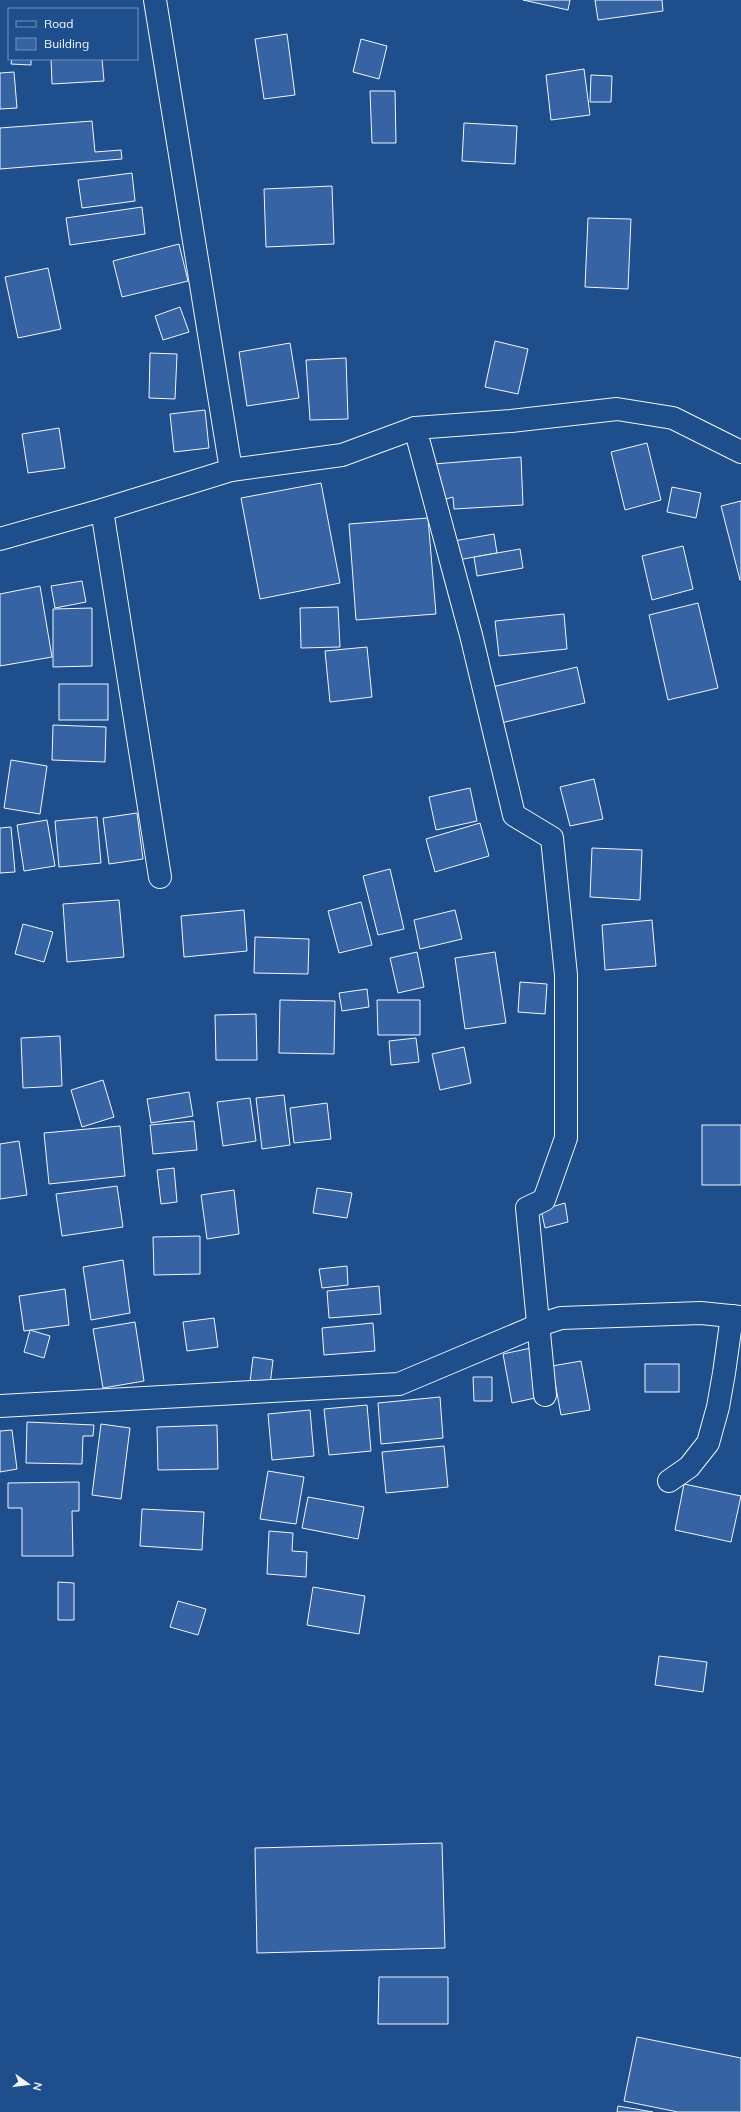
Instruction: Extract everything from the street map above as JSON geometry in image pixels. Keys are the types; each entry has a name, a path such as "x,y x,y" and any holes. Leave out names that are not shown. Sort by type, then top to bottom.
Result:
{"street":[{"path":"155,0 231,470"},
{"path":"0,539 102,510 231,470 342,455 416,428 617,409 672,418 741,452"},
{"path":"416,428 471,635 514,815 552,838 566,975 566,1138 544,1200 527,1208 546,1395"},
{"path":"102,510 160,877"},
{"path":"0,1406 400,1384 539,1325 561,1318 638,1314 701,1313 736,1317 718,1407 708,1442 689,1467 669,1481"}],"building":[{"path":"523,0 570,0 568,10"},
{"path":"595,0 662,0 663,11 598,20"},
{"path":"287,34 295,95 264,99 255,39"},
{"path":"361,39 387,46 379,79 353,72"},
{"path":"12,60 31,60 31,65 11,64"},
{"path":"51,60 102,60 104,81 52,84"},
{"path":"584,69 590,115 551,120 546,75"},
{"path":"14,72 17,108 0,109 0,73"},
{"path":"591,75 612,76 611,102 590,102"},
{"path":"370,91 395,91 396,143 372,143"},
{"path":"92,121 95,152 121,150 122,159 0,169 0,128"},
{"path":"464,123 517,126 515,164 462,161"},
{"path":"132,173 135,201 82,208 78,180"},
{"path":"332,186 334,244 266,247 264,189"},
{"path":"142,207 145,234 70,245 66,218"},
{"path":"588,218 631,219 628,289 585,287"},
{"path":"179,244 188,281 122,297 113,261"},
{"path":"48,268 61,329 18,338 5,277"},
{"path":"180,307 189,332 163,340 155,316"},
{"path":"495,341 528,349 518,394 485,387"},
{"path":"290,343 299,398 247,406 239,352"},
{"path":"150,353 177,354 175,399 149,398"},
{"path":"346,358 348,419 310,420 306,360"},
{"path":"205,410 209,448 174,452 170,414"},
{"path":"59,428 65,468 28,473 22,434"},
{"path":"647,443 661,500 625,510 611,452"},
{"path":"521,457 523,505 454,509 453,497 443,500 434,464"},
{"path":"321,483 340,583 260,599 241,498"},
{"path":"672,487 701,493 696,518 667,512"},
{"path":"741,501 741,580 740,580 721,506"},
{"path":"428,518 436,614 356,620 349,524"},
{"path":"494,534 497,553 452,561 448,542"},
{"path":"683,546 693,589 652,600 642,556"},
{"path":"520,549 523,568 477,576 474,557"},
{"path":"82,581 86,602 55,608 51,586"},
{"path":"40,586 52,657 0,666 0,594"},
{"path":"698,603 718,688 668,700 649,615"},
{"path":"338,607 340,647 301,648 300,608"},
{"path":"92,608 92,666 53,667 53,609"},
{"path":"564,614 567,649 499,656 495,621"},
{"path":"367,647 372,697 330,702 325,651"},
{"path":"577,667 585,703 501,723 492,687"},
{"path":"59,684 108,684 108,720 59,720"},
{"path":"53,725 106,727 105,762 52,760"},
{"path":"11,760 47,766 40,814 4,808"},
{"path":"594,779 603,819 570,826 560,787"},
{"path":"470,788 477,821 436,830 429,797"},
{"path":"137,813 143,859 109,864 103,818"},
{"path":"97,817 101,863 59,867 55,821"},
{"path":"47,820 55,866 24,871 17,825"},
{"path":"480,823 489,856 435,872 426,839"},
{"path":"11,827 15,872 0,873 0,828"},
{"path":"592,848 642,850 640,900 590,897"},
{"path":"390,869 404,929 378,935 363,876"},
{"path":"119,900 124,957 67,962 63,904"},
{"path":"361,902 372,945 339,953 328,911"},
{"path":"244,910 247,951 184,957 181,916"},
{"path":"455,910 462,939 420,949 414,920"},
{"path":"652,920 656,966 605,970 602,925"},
{"path":"23,924 53,932 44,962 15,954"},
{"path":"255,937 309,939 308,974 254,973"},
{"path":"417,952 424,987 398,993 390,958"},
{"path":"495,952 506,1023 465,1029 455,958"},
{"path":"520,982 547,984 545,1014 518,1012"},
{"path":"367,989 369,1007 342,1011 339,993"},
{"path":"280,1000 335,1001 334,1054 279,1053"},
{"path":"377,1000 420,1000 420,1035 378,1035"},
{"path":"256,1014 257,1060 216,1060 215,1015"},
{"path":"60,1036 62,1086 23,1088 21,1038"},
{"path":"416,1038 419,1062 391,1065 389,1041"},
{"path":"464,1047 471,1083 440,1090 432,1054"},
{"path":"103,1080 114,1117 82,1127 71,1090"},
{"path":"189,1092 193,1116 151,1123 147,1099"},
{"path":"284,1095 290,1145 262,1149 256,1098"},
{"path":"250,1098 256,1141 223,1146 217,1102"},
{"path":"327,1103 331,1139 294,1143 290,1108"},
{"path":"194,1121 197,1150 153,1154 150,1125"},
{"path":"702,1125 741,1125 741,1185 702,1185"},
{"path":"120,1126 125,1176 49,1184 44,1133"},
{"path":"19,1141 27,1195 0,1199 0,1144"},
{"path":"174,1168 177,1202 161,1204 157,1170"},
{"path":"117,1186 123,1227 62,1236 56,1194"},
{"path":"317,1188 352,1193 347,1218 313,1213"},
{"path":"234,1190 239,1234 207,1239 201,1195"},
{"path":"565,1203 568,1222 545,1228 541,1210"},
{"path":"200,1236 200,1274 154,1275 153,1237"},
{"path":"123,1260 130,1313 91,1320 83,1267"},
{"path":"347,1266 348,1285 322,1288 319,1269"},
{"path":"379,1286 381,1314 329,1318 327,1291"},
{"path":"65,1289 69,1325 24,1331 19,1296"},
{"path":"214,1318 218,1347 187,1351 183,1322"},
{"path":"135,1322 144,1381 103,1388 93,1329"},
{"path":"373,1323 375,1351 324,1355 322,1328"},
{"path":"30,1330 50,1336 44,1358 24,1352"},
{"path":"531,1348 540,1397 512,1403 503,1354"},
{"path":"253,1357 273,1360 270,1385 250,1382"},
{"path":"581,1361 590,1410 561,1415 552,1366"},
{"path":"645,1364 679,1364 679,1392 645,1392"},
{"path":"473,1377 492,1377 492,1401 474,1401"},
{"path":"440,1397 443,1438 381,1444 378,1403"},
{"path":"367,1405 371,1451 329,1455 324,1409"},
{"path":"310,1410 314,1456 272,1460 268,1414"},
{"path":"27,1422 94,1425 93,1436 83,1436 82,1464 26,1463"},
{"path":"101,1424 130,1428 121,1499 92,1495"},
{"path":"217,1425 218,1469 158,1470 157,1427"},
{"path":"12,1430 17,1469 0,1472 0,1431"},
{"path":"444,1446 448,1487 386,1493 382,1452"},
{"path":"268,1471 304,1477 296,1524 260,1519"},
{"path":"79,1482 79,1511 72,1511 73,1556 22,1556 22,1508 8,1508 8,1483"},
{"path":"684,1484 741,1496 731,1542 675,1530"},
{"path":"308,1497 364,1507 358,1539 302,1528"},
{"path":"142,1509 204,1512 202,1550 140,1546"},
{"path":"269,1531 293,1533 292,1551 307,1552 306,1577 267,1574"},
{"path":"58,1582 74,1583 74,1620 58,1620"},
{"path":"313,1587 365,1596 359,1634 307,1625"},
{"path":"178,1601 206,1609 198,1635 170,1627"},
{"path":"659,1656 707,1662 703,1692 655,1685"},
{"path":"442,1843 445,1948 257,1953 255,1848"},
{"path":"379,1977 448,1977 448,2024 378,2024"},
{"path":"637,2037 741,2058 741,2112 678,2112 624,2101"},
{"path":"618,2106 653,2112 617,2112"}]}
